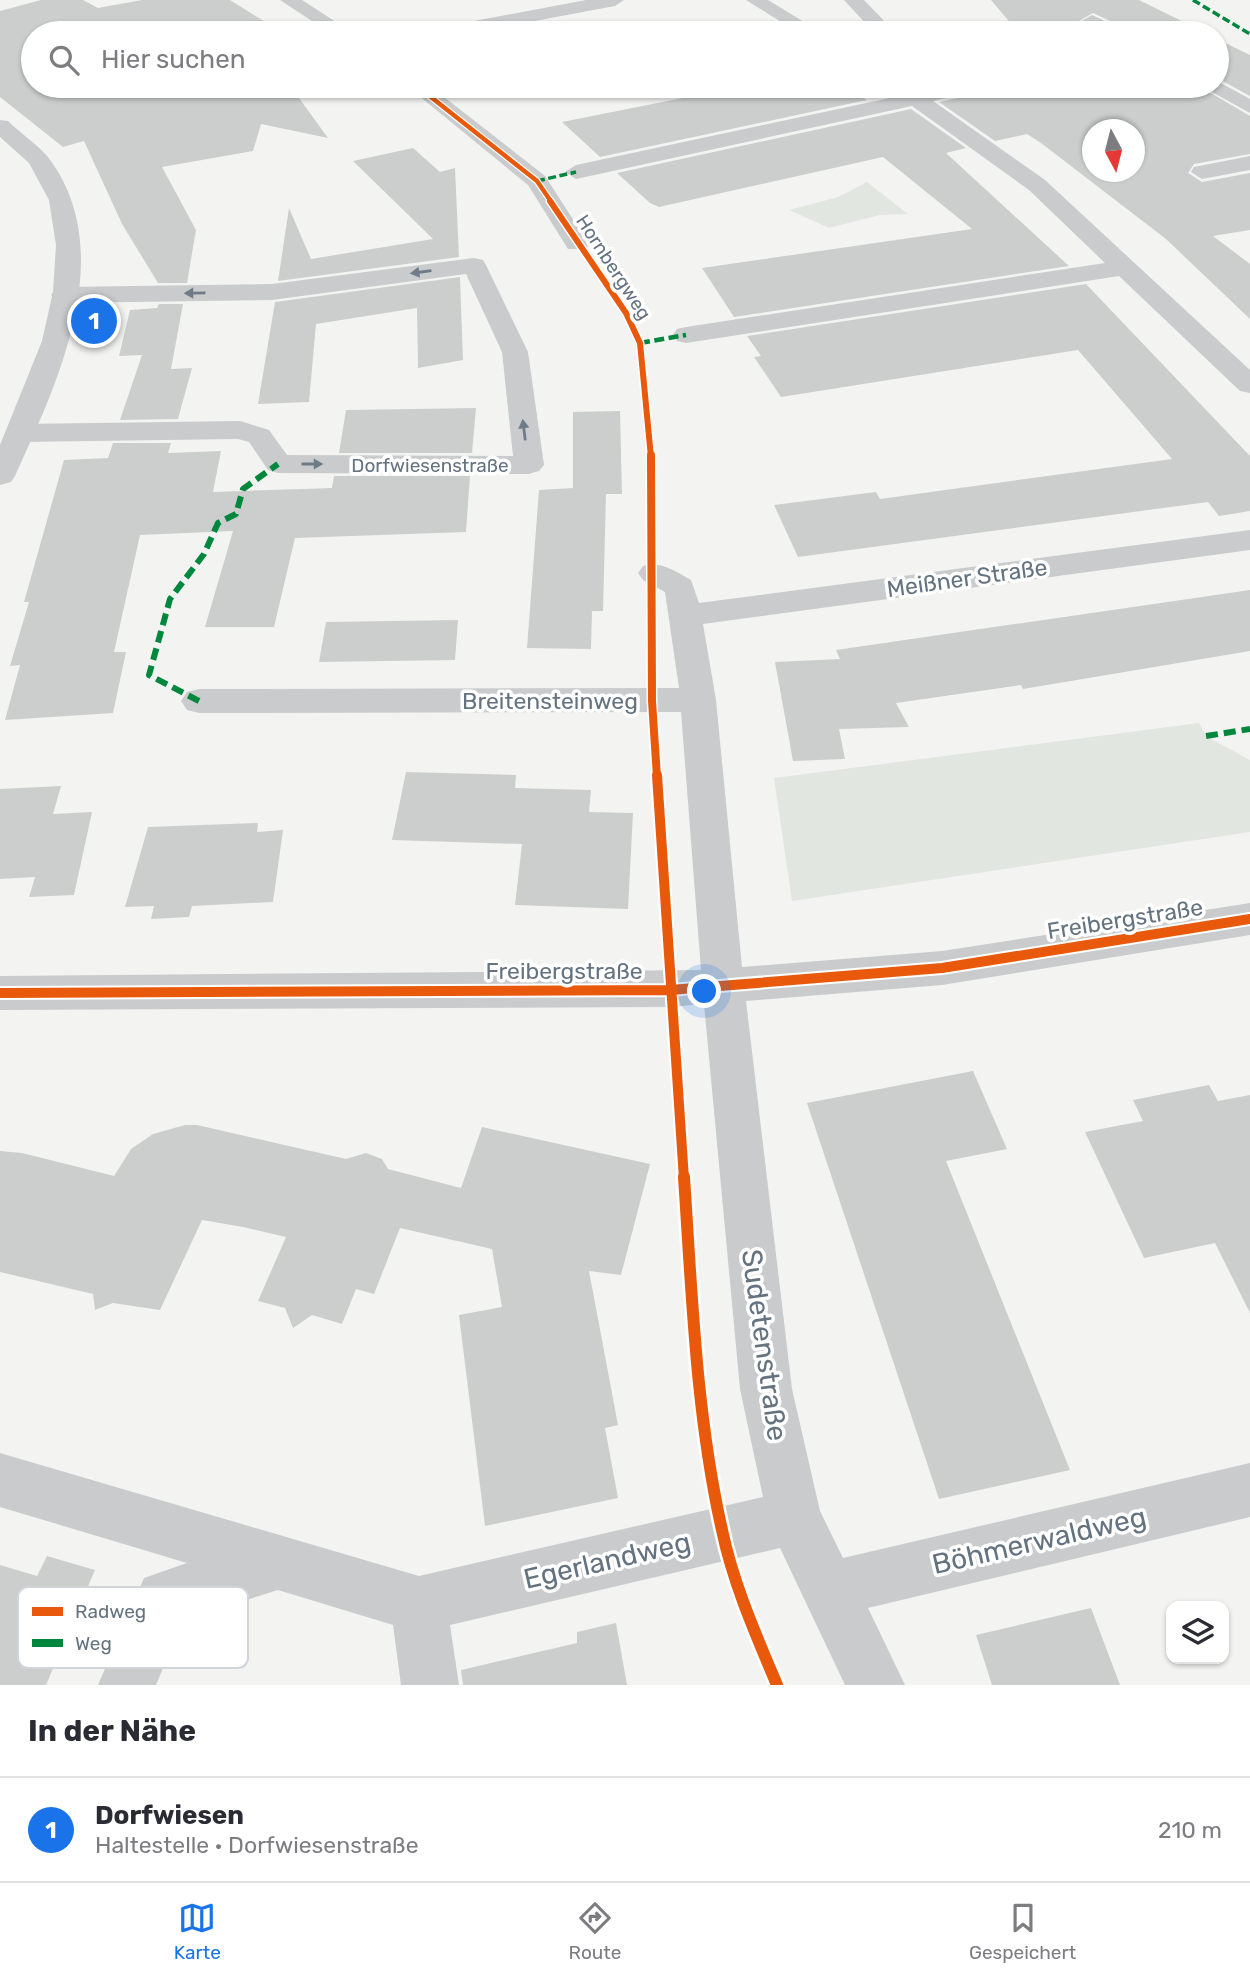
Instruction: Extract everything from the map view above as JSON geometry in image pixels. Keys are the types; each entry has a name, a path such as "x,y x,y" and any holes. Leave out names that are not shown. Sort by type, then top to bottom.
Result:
{"street":[{"path":"289,0 323,21"},
{"path":"505,21 615,0"},
{"path":"755,0 791,21"},
{"path":"853,0 868,21"},
{"path":"1229,96 1250,107"},
{"name":"Hornbergweg","path":"432,98 537,181 577,244"},
{"path":"576,172 883,98"},
{"path":"916,98 1037,185 1250,384"},
{"path":"0,126 44,167 65,209 71,255 60,323 44,376 0,476"},
{"path":"1202,172 1250,163"},
{"name":"Dorfwiesenstraße","path":"21,433 240,430 259,436 278,464 529,465 515,352 474,265 272,292 64,295"},
{"path":"686,335 1126,267"},
{"name":"Meißner Straße","path":"684,616 1250,540"},
{"path":"654,573 680,587 698,700 723,986"},
{"name":"Breitensteinweg","path":"199,701 698,700"},
{"name":"Freibergstraße","path":"0,993 656,990 942,968 1250,919"},
{"name":"Sudetenstraße","path":"723,986 766,1389 794,1517 876,1685"},
{"name":"Egerlandweg","path":"0,1480 419,1604 794,1517"},
{"name":"Böhmerwaldweg","path":"829,1589 1250,1490"},
{"path":"199,1587 279,1562"},
{"path":"419,1604 430,1685"},
{"path":"127,1685 134,1668"}],"shaded area":[{"path":"867,182 908,214 880,215 829,228 789,210 838,197"},
{"path":"1199,723 1206,736 1250,760 1250,832 792,901 774,778"}],"building":[{"path":"41,0 83,0 98,8 142,0 230,0 264,21 21,21 21,98 299,98 328,138 261,124 253,151 162,167 196,230 187,283 158,283 122,224 84,141 63,147 0,97 0,11"},
{"path":"991,0 1139,0 1182,21 1110,21 1093,13 1079,21 1009,21"},
{"path":"1229,45 1250,55 1250,96 1229,85"},
{"path":"683,98 867,100 600,157 562,122"},
{"path":"958,98 1219,98 1250,116 1250,154 1194,164 1188,173 1202,182 1250,173 1250,230 1213,236 1250,264 1250,319 1166,239 1092,182 1145,182 1145,119 1082,119 1082,174 1027,134 995,141 939,102"},
{"path":"911,109 966,148 946,153 1069,266 734,317 702,268 972,229 883,157 659,207 650,203 617,173"},
{"path":"413,148 440,172 455,168 459,257 278,281 289,208 311,259 433,239 353,161"},
{"path":"460,277 463,360 418,368 417,308 316,324 309,402 258,404 275,302"},
{"path":"1086,284 1250,456 1250,511 1219,516 1208,502 798,557 774,505 876,492 880,499 1172,459 1078,350 781,397 754,357 761,356 747,336"},
{"path":"159,304 183,304 171,369 192,368 178,419 120,420 142,355 119,356 130,310 157,308"},
{"path":"476,408 472,453 339,453 346,410"},
{"path":"620,411 622,494 606,494 603,611 592,611 591,649 527,648 539,490 573,488 573,412"},
{"path":"113,443 171,443 168,453 221,451 213,492 332,488 334,476 470,476 466,532 295,538 274,627 205,627 233,531 140,535 114,652 126,652 113,713 5,720 20,665 10,666 29,602 24,602 64,460 108,458"},
{"path":"1250,590 1250,651 1023,689 1021,685 896,703 909,727 839,729 845,759 793,761 775,662 840,659 836,650"},
{"path":"458,620 455,660 319,662 326,622"},
{"path":"406,772 516,775 515,788 591,790 589,812 633,813 628,909 515,905 522,844 392,840"},
{"path":"61,786 53,814 92,812 74,895 29,897 35,877 0,879 0,789"},
{"path":"258,823 257,832 283,830 273,902 192,906 189,917 151,919 154,906 125,907 148,827"},
{"path":"973,1071 1007,1149 946,1161 1070,1470 939,1499 807,1103"},
{"path":"1209,1085 1218,1101 1250,1095 1250,1313 1215,1243 1144,1258 1085,1132 1143,1121 1133,1100"},
{"path":"185,1125 197,1125 346,1159 366,1153 382,1159 388,1169 461,1188 482,1127 650,1164 621,1275 589,1271 618,1425 605,1428 618,1498 485,1526 459,1315 502,1307 492,1249 400,1228 374,1294 356,1289 342,1324 312,1315 293,1328 285,1308 258,1301 286,1237 243,1227 202,1220 160,1310 113,1303 95,1310 93,1294 0,1272 0,1151 22,1153 114,1176 131,1149 153,1134"},
{"path":"47,1556 95,1570 88,1587 18,1587 18,1668 53,1668 46,1685 0,1685 0,1565 37,1576"},
{"path":"1091,1608 1120,1685 992,1685 976,1635"},
{"path":"616,1623 627,1685 463,1685 461,1670 577,1643 577,1632"}],"marked path":[{"path":"1193,0 1228,21"},
{"path":"1229,21 1250,34"},
{"path":"537,181 576,172"},
{"path":"640,343 686,335"},
{"path":"199,701 149,675 170,599 204,554 218,523 236,514 243,489 278,464"},
{"path":"1206,736 1250,729"}],"cycle path":[{"path":"432,98 537,181 626,313 640,343 651,449 652,701 700,1412 722,1533 750,1620 777,1685"},
{"path":"0,993 670,990 942,968 1250,919"}],"place":[{"name":"Dorfwiesen","path":"94,321"}]}
